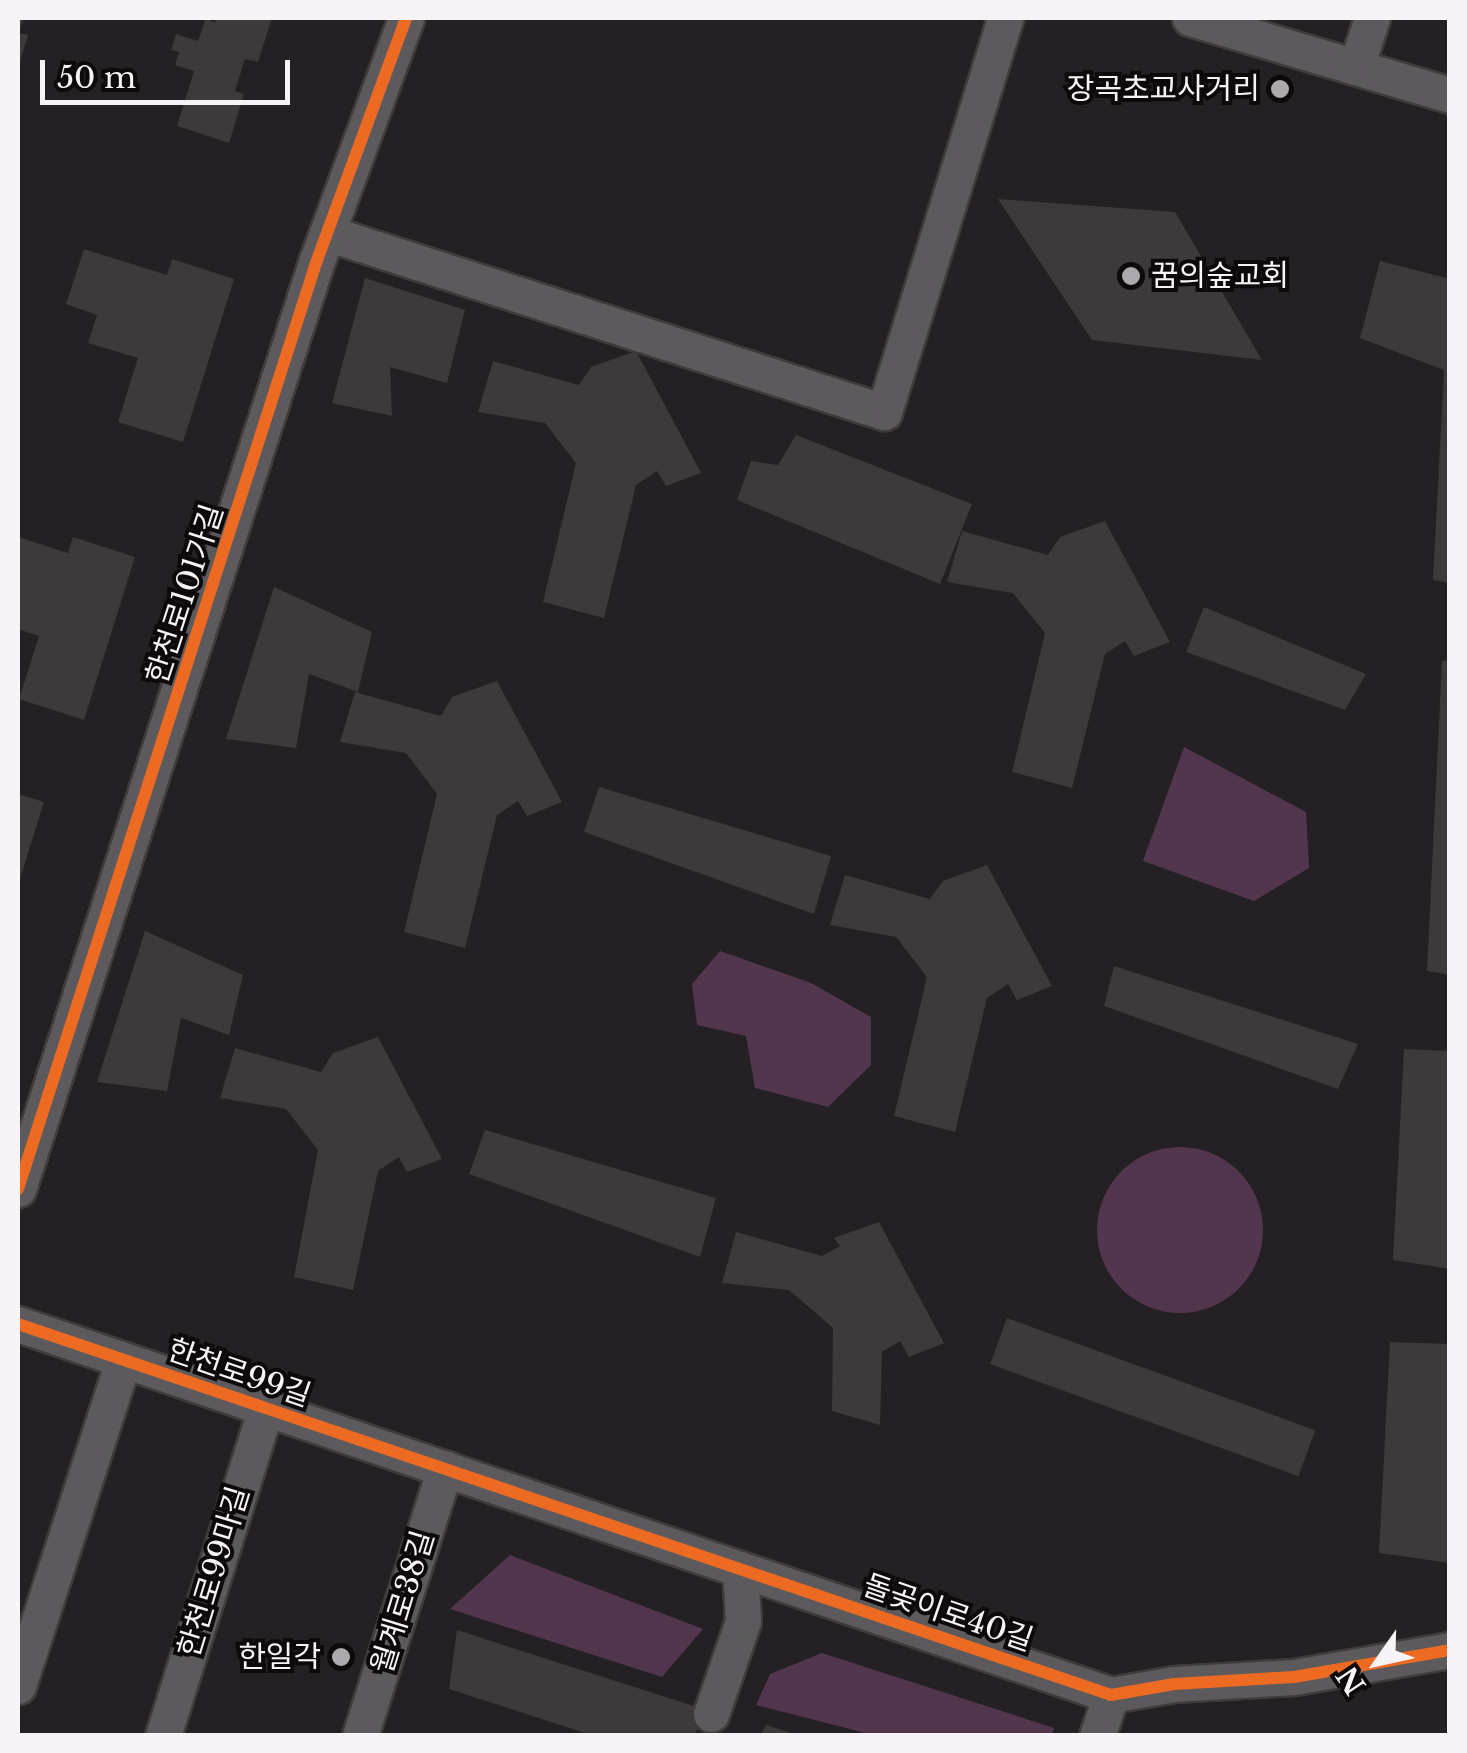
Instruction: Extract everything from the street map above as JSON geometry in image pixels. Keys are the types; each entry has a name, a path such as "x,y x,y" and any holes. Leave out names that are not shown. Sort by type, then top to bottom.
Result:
{"street":[{"name":"한천로101가길","path":"18,1189 327,233 406,18"},
{"path":"327,233 884,412 1005,18"},
{"path":"1190,18 1450,95"},
{"path":"1356,68 1372,18"},
{"name":"한천로99길","path":"18,1324 445,1468"},
{"name":"한천로99길","path":"18,1686 123,1360"},
{"name":"한천로99마길","path":"163,1736 266,1408"},
{"name":"돌곶이로40길","path":"445,1468 1111,1694 1174,1684 1294,1677 1450,1650"},
{"name":"월계로38길","path":"360,1736 445,1468"},
{"path":"711,1714 743,1621 740,1569"},
{"path":"1098,1736 1111,1694"}],"shaded area":[{"path":"1184,747 1306,812 1309,868 1254,901 1143,861"},
{"path":"720,951 811,983 871,1017 871,1065 828,1107 755,1088 746,1036 697,1025 692,984"},
{"path":"1180,1147 1212,1153 1239,1171 1257,1198 1263,1230 1257,1262 1239,1289 1212,1307 1180,1313 1148,1307 1121,1289 1103,1262 1097,1230 1103,1198 1121,1171 1148,1153"},
{"path":"510,1555 703,1629 662,1677 450,1609"},
{"path":"822,1653 1054,1728 1051,1736 873,1735 756,1705 770,1674"}],"building":[{"path":"18,18 24,18 19,33 28,35 18,68"},
{"path":"206,18 215,23 216,18 272,18 258,62 245,59 235,91 244,94 229,143 177,126 194,71 175,65 179,52 171,50 176,34 198,41"},
{"name":"꿈의숲교회","path":"998,199 1175,212 1262,360 1092,340"},
{"path":"84,249 167,275 172,259 234,279 183,442 118,422 138,358 88,343 97,315 66,304"},
{"path":"1380,261 1450,279 1450,583 1433,580 1444,370 1360,338"},
{"path":"365,278 465,310 447,383 390,367 392,416 332,403"},
{"path":"636,351 701,473 666,486 657,471 636,485 604,618 543,602 576,463 545,423 478,412 493,361 579,385 591,367"},
{"path":"796,435 972,504 940,584 737,500 751,461 778,465"},
{"path":"1105,521 1170,642 1134,656 1125,641 1105,654 1072,788 1012,772 1045,633 1013,593 947,582 962,531 1048,555 1060,537"},
{"path":"18,537 68,553 73,537 135,557 84,720 19,699 39,636 18,629"},
{"path":"274,587 372,632 358,692 309,674 296,748 226,739"},
{"path":"1204,607 1366,674 1345,710 1186,652"},
{"path":"1450,660 1450,975 1427,971 1442,661"},
{"path":"497,681 562,802 527,816 518,801 497,815 465,948 404,932 437,794 406,753 340,742 355,692 441,716 452,697"},
{"path":"599,787 831,856 814,914 584,832"},
{"path":"18,794 44,802 18,885"},
{"path":"987,865 1052,986 1017,1000 1008,984 987,998 955,1132 894,1116 927,977 896,937 830,925 845,875 930,899 943,881"},
{"path":"145,931 243,975 229,1035 181,1018 167,1091 97,1082"},
{"path":"1114,966 1358,1044 1338,1089 1104,1006"},
{"path":"378,1037 442,1159 407,1172 399,1157 378,1171 353,1290 294,1277 318,1150 286,1109 220,1098 235,1048 321,1072 333,1053"},
{"path":"1404,1049 1450,1051 1450,1269 1393,1260"},
{"path":"485,1130 716,1198 700,1257 469,1174"},
{"path":"879,1222 944,1343 909,1357 900,1341 882,1352 880,1425 832,1411 833,1328 789,1290 722,1283 736,1232 822,1256 840,1246 834,1238"},
{"path":"1007,1318 1315,1430 1298,1476 990,1364"},
{"path":"1390,1342 1450,1344 1450,1563 1379,1553"},
{"path":"457,1630 703,1709 695,1736 594,1736 449,1689"},
{"path":"766,1725 798,1735 798,1736 760,1736"}],"cycle path":[{"path":"18,1189 316,263 406,18"},
{"path":"18,1324 1111,1695 1174,1684 1294,1677 1450,1650"}],"place":[{"name":"장곡초교사거리","path":"1280,89"},
{"name":"꿈의숲교회","path":"1131,276"},
{"name":"한일각","path":"341,1657"}]}
